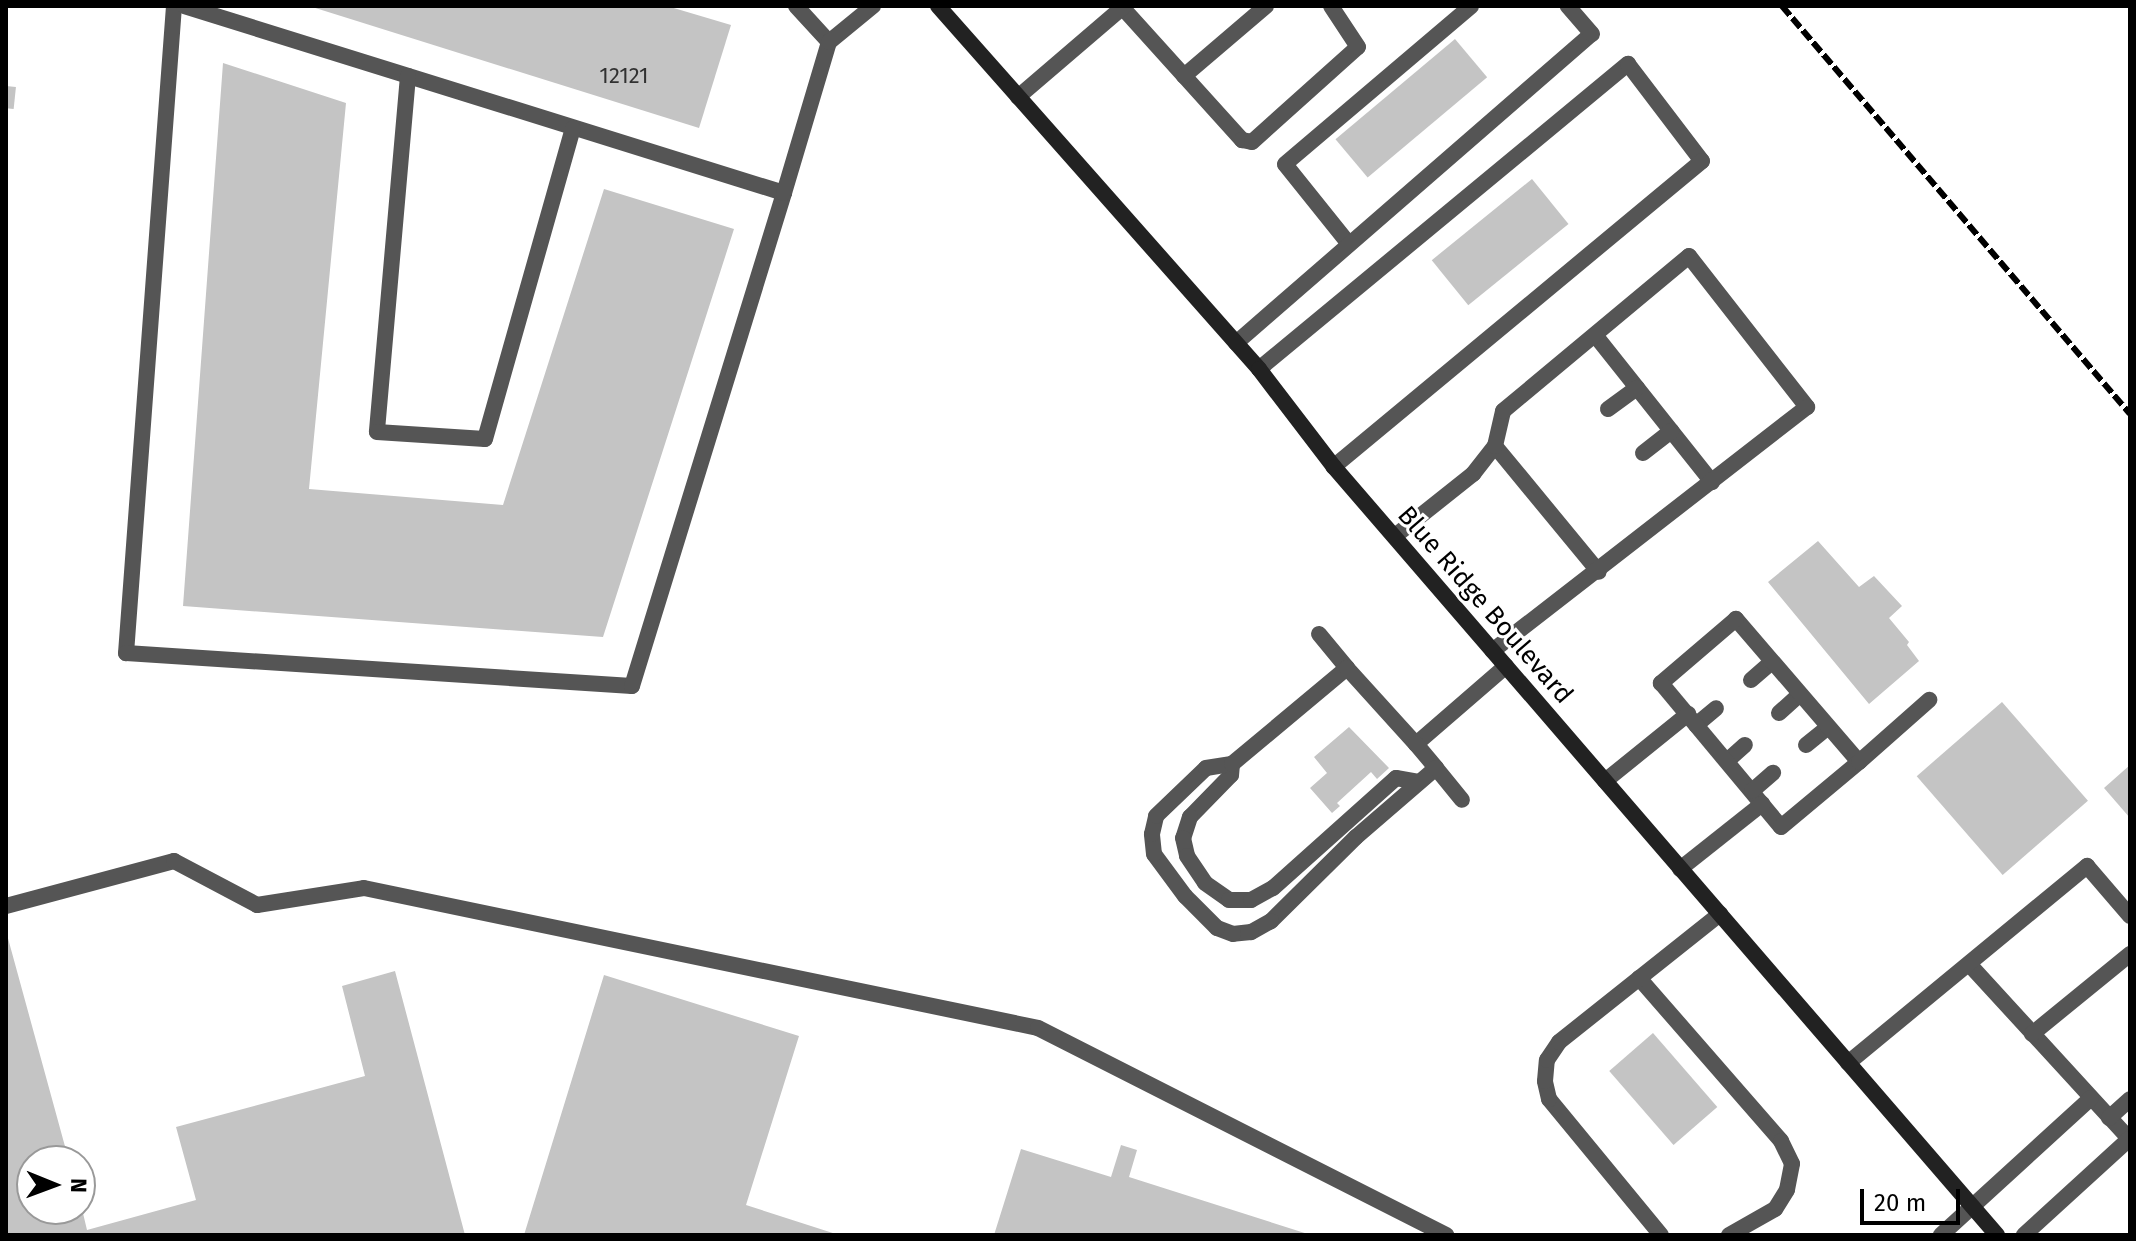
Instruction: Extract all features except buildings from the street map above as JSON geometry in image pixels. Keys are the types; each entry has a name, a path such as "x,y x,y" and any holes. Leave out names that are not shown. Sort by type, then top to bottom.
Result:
{"main road":[{"name":"Blue Ridge Boulevard","path":"938,6 1259,369 1334,467 1997,1235"}],"lane":[{"path":"174,6 126,653 632,686 829,42 873,6"},
{"path":"184,6 784,193"},
{"path":"796,6 829,42"},
{"path":"1184,76 1266,6"},
{"path":"1018,97 1122,7 1242,140 1252,142 1358,47 1331,6"},
{"path":"1349,244 1285,164 1471,6"},
{"path":"1236,343 1592,34 1568,6"},
{"path":"1259,369 1628,64 1702,161 1334,467"},
{"path":"408,76 377,432 485,439 573,128"},
{"path":"1395,536 1473,474 1495,446 1503,411 1689,256 1807,407 1599,572 1568,590 1493,651"},
{"path":"1595,335 1712,482"},
{"path":"1608,409 1637,388"},
{"path":"1643,453 1671,431"},
{"path":"1495,446 1520,475 1564,515 1599,572"},
{"path":"1520,475 1535,464"},
{"path":"1859,762 1736,619 1661,683 1781,827 1859,762 1929,700"},
{"path":"1319,634 1462,800"},
{"path":"1751,680 1772,662"},
{"path":"1416,744 1506,666"},
{"path":"1347,668 1232,764 1206,768 1156,816 1152,834 1154,854 1185,896 1217,928 1233,934 1251,932 1271,921 1356,837 1436,768"},
{"path":"1779,713 1800,694"},
{"path":"1605,781 1692,720 1716,708"},
{"path":"1806,745 1828,727"},
{"path":"1727,761 1745,745"},
{"path":"1232,764 1231,775 1190,817 1183,838 1187,856 1205,883 1229,900 1251,900 1273,888 1396,778 1419,782"},
{"path":"1680,869 1757,798 1773,773"},
{"path":"6,906 174,861 257,905 364,888 1038,1028 1446,1235"},
{"path":"1848,1063 2087,866 2130,916"},
{"path":"1661,1235 1549,1099 1545,1081 1547,1060 1559,1042 1720,914"},
{"path":"2032,1034 2130,954"},
{"path":"1969,964 2129,1140 2024,1235"},
{"path":"1639,978 1781,1141 1792,1164 1787,1190 1775,1209 1729,1235"},
{"path":"1941,1235 2091,1098"},
{"path":"2109,1118 2130,1099"}],"railway":[{"path":"1782,6 2130,414"}]}
